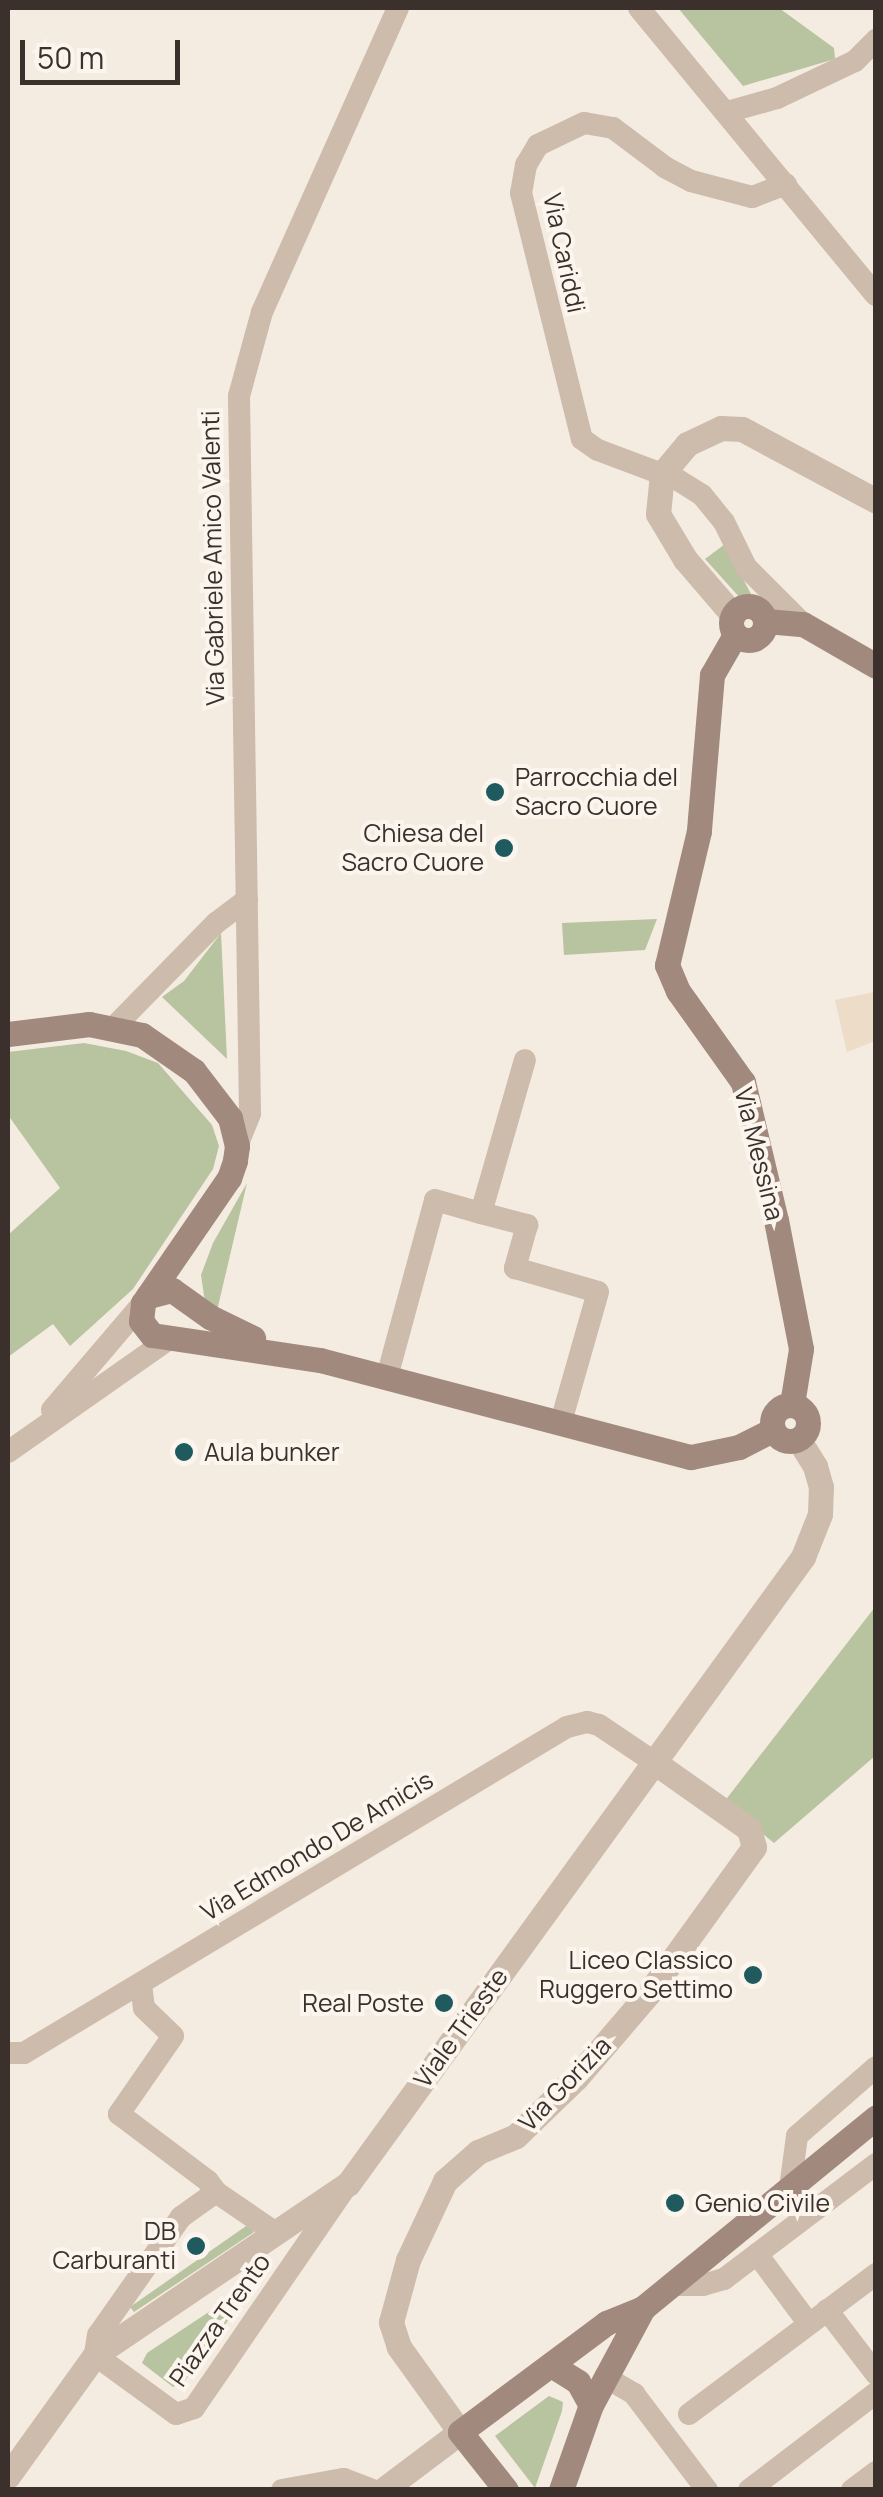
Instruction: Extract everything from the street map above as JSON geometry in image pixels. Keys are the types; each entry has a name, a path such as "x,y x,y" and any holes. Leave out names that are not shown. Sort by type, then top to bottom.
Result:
{"main road":[{"path":"734,625 755,640 766,622 802,624 876,666"},
{"name":"Via Messina","path":"734,625 709,693 700,831 667,966 678,992 743,1082 776,1220 800,1349 792,1404"},
{"path":"8,1034 65,1025 116,1026 161,1045 194,1071 230,1118 238,1146 229,1178 146,1299 145,1329 173,1337 286,1353 691,1457 726,1451 773,1430"},
{"path":"173,1337 187,1324 185,1300 203,1218"},
{"path":"146,1299 164,1290 286,1353"},
{"path":"792,1404 808,1419 799,1440 784,1441 773,1430 773,1415 792,1404"},
{"path":"506,2490 460,2432 606,2323 643,2308 876,2117"},
{"path":"561,2490 592,2405 643,2308"},
{"path":"551,2365 578,2382 592,2405"}],"street":[{"name":"Via Gabriele Amico Valenti","path":"238,1146 250,1113 239,396 262,312 398,8"},
{"path":"638,8 876,295"},
{"path":"727,112 777,98 854,62 876,40"},
{"name":"Via Cariddi","path":"662,474 598,450 582,439 521,193 526,164 538,146 554,134 584,122 613,128 665,168 691,180 752,196 786,184"},
{"path":"734,625 667,533 658,514 662,474 688,444 722,428 742,429 876,501"},
{"path":"662,474 702,495 724,522 746,567 802,624"},
{"path":"116,1026 216,923 247,900"},
{"path":"481,1213 525,1060"},
{"path":"388,1377 435,1200 527,1225 515,1268 598,1292 561,1422"},
{"path":"17,1445 146,1299"},
{"path":"17,1445 173,1337"},
{"name":"Viale Trieste","path":"8,2476 95,2356 348,2184 802,1557 814,1535 821,1488 815,1466 799,1440"},
{"name":"Via Edmondo De Amicis","path":"8,2053 24,2053 567,1727 586,1722 599,1725 654,1762"},
{"name":"Via Gorizia","path":"460,2432 399,2347 391,2322 408,2260 445,2181 478,2152 516,2136 576,2078 648,1994 754,1847 749,1829 654,1762"},
{"name":"Piazza Trento","path":"141,1984 144,2008 174,2036 119,2114 208,2181 216,2192 276,2233"},
{"path":"790,2188 797,2136 876,2067"},
{"path":"672,2285 702,2285 724,2279 876,2164"},
{"name":"Piazza Trento","path":"95,2356 176,2414 194,2408 348,2184"},
{"path":"95,2356 98,2335 181,2218 216,2192"},
{"path":"757,2254 876,2374"},
{"path":"689,2414 876,2274"},
{"path":"605,2377 634,2394 707,2490"},
{"path":"749,2490 876,2392"},
{"path":"383,2490 460,2432"},
{"path":"852,2490 876,2472"},
{"path":"282,2490 344,2480 372,2490"}],"green space":[{"path":"678,8 779,8 834,48 835,59 743,86"},
{"path":"725,544 751,594 741,599 705,559"},
{"path":"657,919 645,950 564,955 562,923"},
{"path":"221,933 227,1059 162,997 184,981"},
{"path":"84,1043 126,1051 158,1063 212,1125 219,1146 213,1169 133,1289 70,1346 53,1324 8,1357 8,1235 60,1188 8,1115 8,1052"},
{"path":"247,1183 216,1315 205,1302 201,1275 213,1243"},
{"path":"875,1607 875,1756 774,1843 724,1802"},
{"path":"249,2224 254,2232 134,2312 130,2307"},
{"path":"257,2280 184,2382 173,2387 142,2363 147,2353"},
{"path":"549,2396 563,2402 562,2411 535,2488 495,2436"}],"shaded area":[{"path":"875,992 875,1041 847,1052 835,1000"}],"place":[{"name":"Parrocchia del Sacro Cuore","path":"495,792"},
{"name":"Chiesa del Sacro Cuore","path":"504,848"},
{"name":"Aula bunker","path":"184,1452"},
{"name":"Liceo Classico Ruggero Settimo","path":"753,1975"},
{"name":"Real Poste","path":"444,2003"},
{"name":"Genio Civile","path":"675,2203"},
{"name":"DB Carburanti","path":"196,2246"}]}
